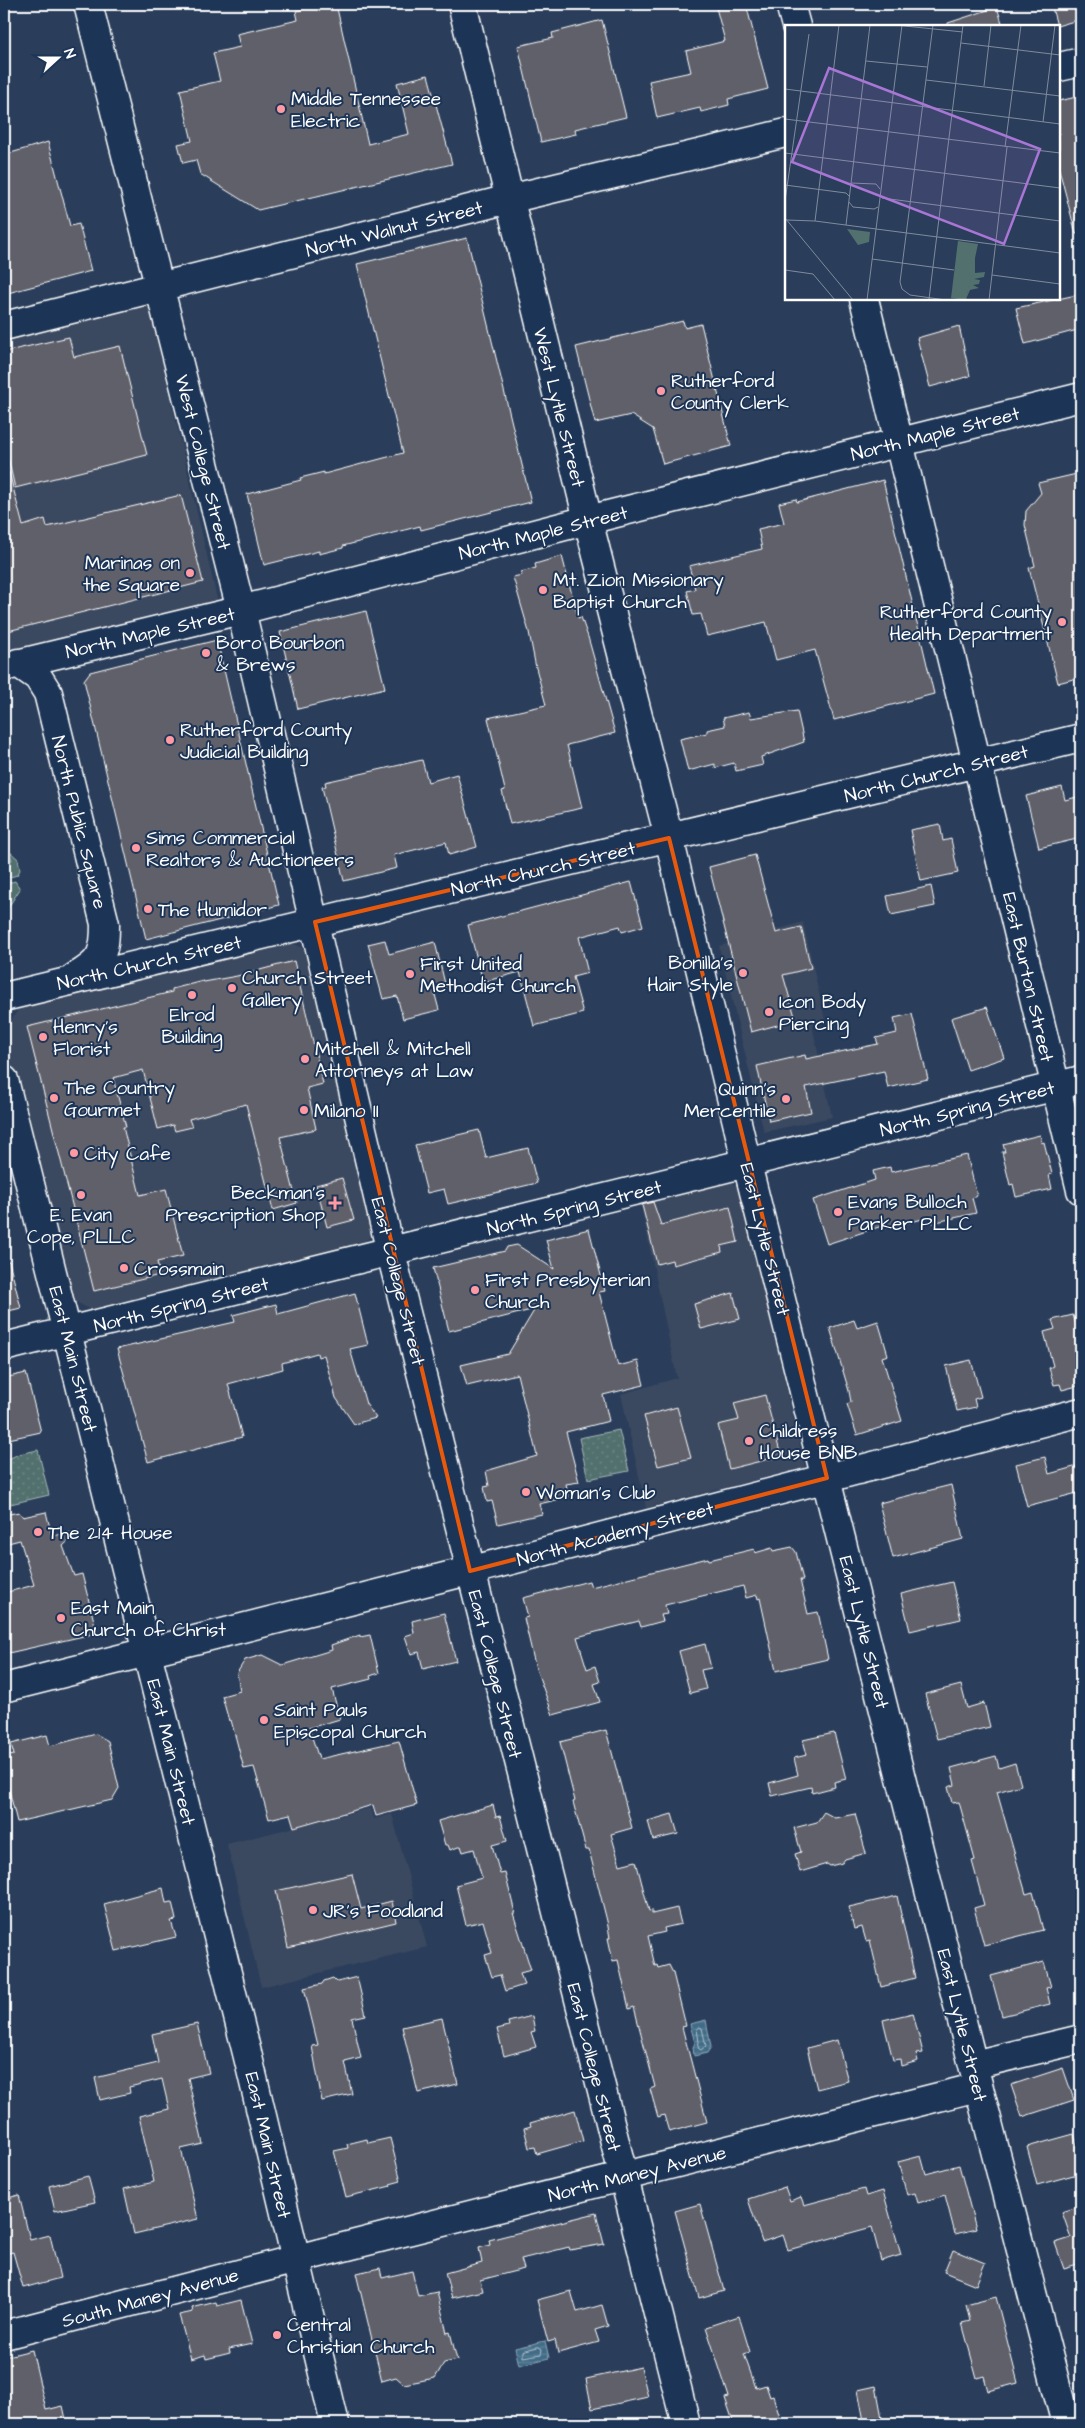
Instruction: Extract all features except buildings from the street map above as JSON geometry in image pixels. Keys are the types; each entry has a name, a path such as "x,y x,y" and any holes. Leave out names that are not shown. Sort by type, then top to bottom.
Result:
{"street":[{"name":"West College Street","path":"88,4 241,610 314,922"},
{"name":"West Lytle Street","path":"462,4 588,520 669,838"},
{"path":"790,4 796,25"},
{"path":"1060,67 1081,62"},
{"name":"North Walnut Street","path":"4,326 509,199 785,134"},
{"name":"East Burton Street","path":"864,300 978,763 1068,1083 1081,1190"},
{"name":"North Maple Street","path":"11,665 241,610 588,520 1081,397"},
{"name":"North Public Square","path":"11,665 38,677 48,693 105,924 105,945 100,959 90,969 72,979"},
{"name":"North Church Street","path":"7,1000 72,979 669,838 1081,738"},
{"name":"East Lytle Street","path":"669,838 747,1164 976,2076 1066,2424"},
{"name":"East College Street","path":"314,922 391,1253 686,2424"},
{"name":"East Main Street","path":"4,1080 148,1652 297,2259 335,2424"},
{"name":"North Spring Street","path":"4,1347 391,1253 1068,1083"},
{"name":"North Academy Street","path":"4,1688 1081,1412"},
{"name":"North Maney Avenue","path":"297,2259 622,2176 976,2076 1081,2040"},
{"name":"South Maney Avenue","path":"4,2335 297,2259"}],"highlighted area":[{"path":"669,838 827,1478 470,1571 315,922"}],"shaded area":[{"path":"149,305 218,603 4,657 4,341"},
{"path":"803,922 825,1020 812,1025 832,1117 764,1132 719,946"},
{"path":"288,941 303,948 308,956 372,1226 371,1236 362,1244 90,1309 78,1303 69,1292 8,1058 7,1027 21,1005"},
{"path":"730,1180 739,1189 805,1467 646,1508 621,1394 677,1378 641,1206"},
{"path":"371,1808 374,1819 392,1814 427,1947 261,1987 227,1844"}],"green space":[{"path":"9,851 18,859 20,870 17,875 4,879 4,862 12,860"},
{"path":"15,881 20,889 4,914 4,884"},
{"path":"619,1430 629,1471 588,1479 579,1438"},
{"path":"38,1450 49,1495 6,1505 4,1496 4,1461 19,1454"}],"water":[{"path":"706,2020 711,2047 707,2053 694,2056 693,2047 695,2043 690,2024"},
{"path":"545,2341 549,2358 519,2365 515,2348"}],"place":[{"name":"Middle Tennessee Electric","path":"281,109"},
{"name":"Rutherford County Clerk","path":"661,391"},
{"name":"Marinas on the Square","path":"190,573"},
{"name":"Mt. Zion Missionary Baptist Church","path":"543,590"},
{"name":"Rutherford County Health Department","path":"1062,622"},
{"name":"Boro Bourbon & Brews","path":"206,653"},
{"name":"Rutherford County Judicial Building","path":"170,740"},
{"name":"Sims Commercial Realtors & Auctioneers","path":"136,848"},
{"name":"The Humidor","path":"148,909"},
{"name":"Bonilla's Hair Style","path":"743,973"},
{"name":"First United Methodist Church","path":"410,974"},
{"name":"Church Street Gallery","path":"232,988"},
{"name":"Elrod Building","path":"192,995"},
{"name":"Icon Body Piercing","path":"769,1012"},
{"name":"Henry's Florist","path":"43,1037"},
{"name":"Mitchell & Mitchell Attorneys at Law","path":"305,1059"},
{"name":"The Country Gourmet","path":"54,1098"},
{"name":"Quinn's Mercentile","path":"786,1099"},
{"name":"Milano II","path":"304,1110"},
{"name":"City Cafe","path":"74,1153"},
{"name":"E. Evan Cope, PLLC","path":"81,1195"},
{"name":"Beckman's Prescription Shop","path":"335,1203"},
{"name":"Evans Bulloch Parker PLLC","path":"838,1212"},
{"name":"Crossmain","path":"124,1268"},
{"name":"First Presbyterian Church","path":"475,1290"},
{"name":"Childress House BNB","path":"749,1441"},
{"name":"Woman's Club","path":"526,1492"},
{"name":"The 214 House","path":"38,1532"},
{"name":"East Main Church of Christ","path":"61,1618"},
{"name":"Saint Pauls Episcopal Church","path":"264,1720"},
{"name":"JR's Foodland","path":"313,1910"},
{"name":"Central Christian Church","path":"277,2335"}]}
